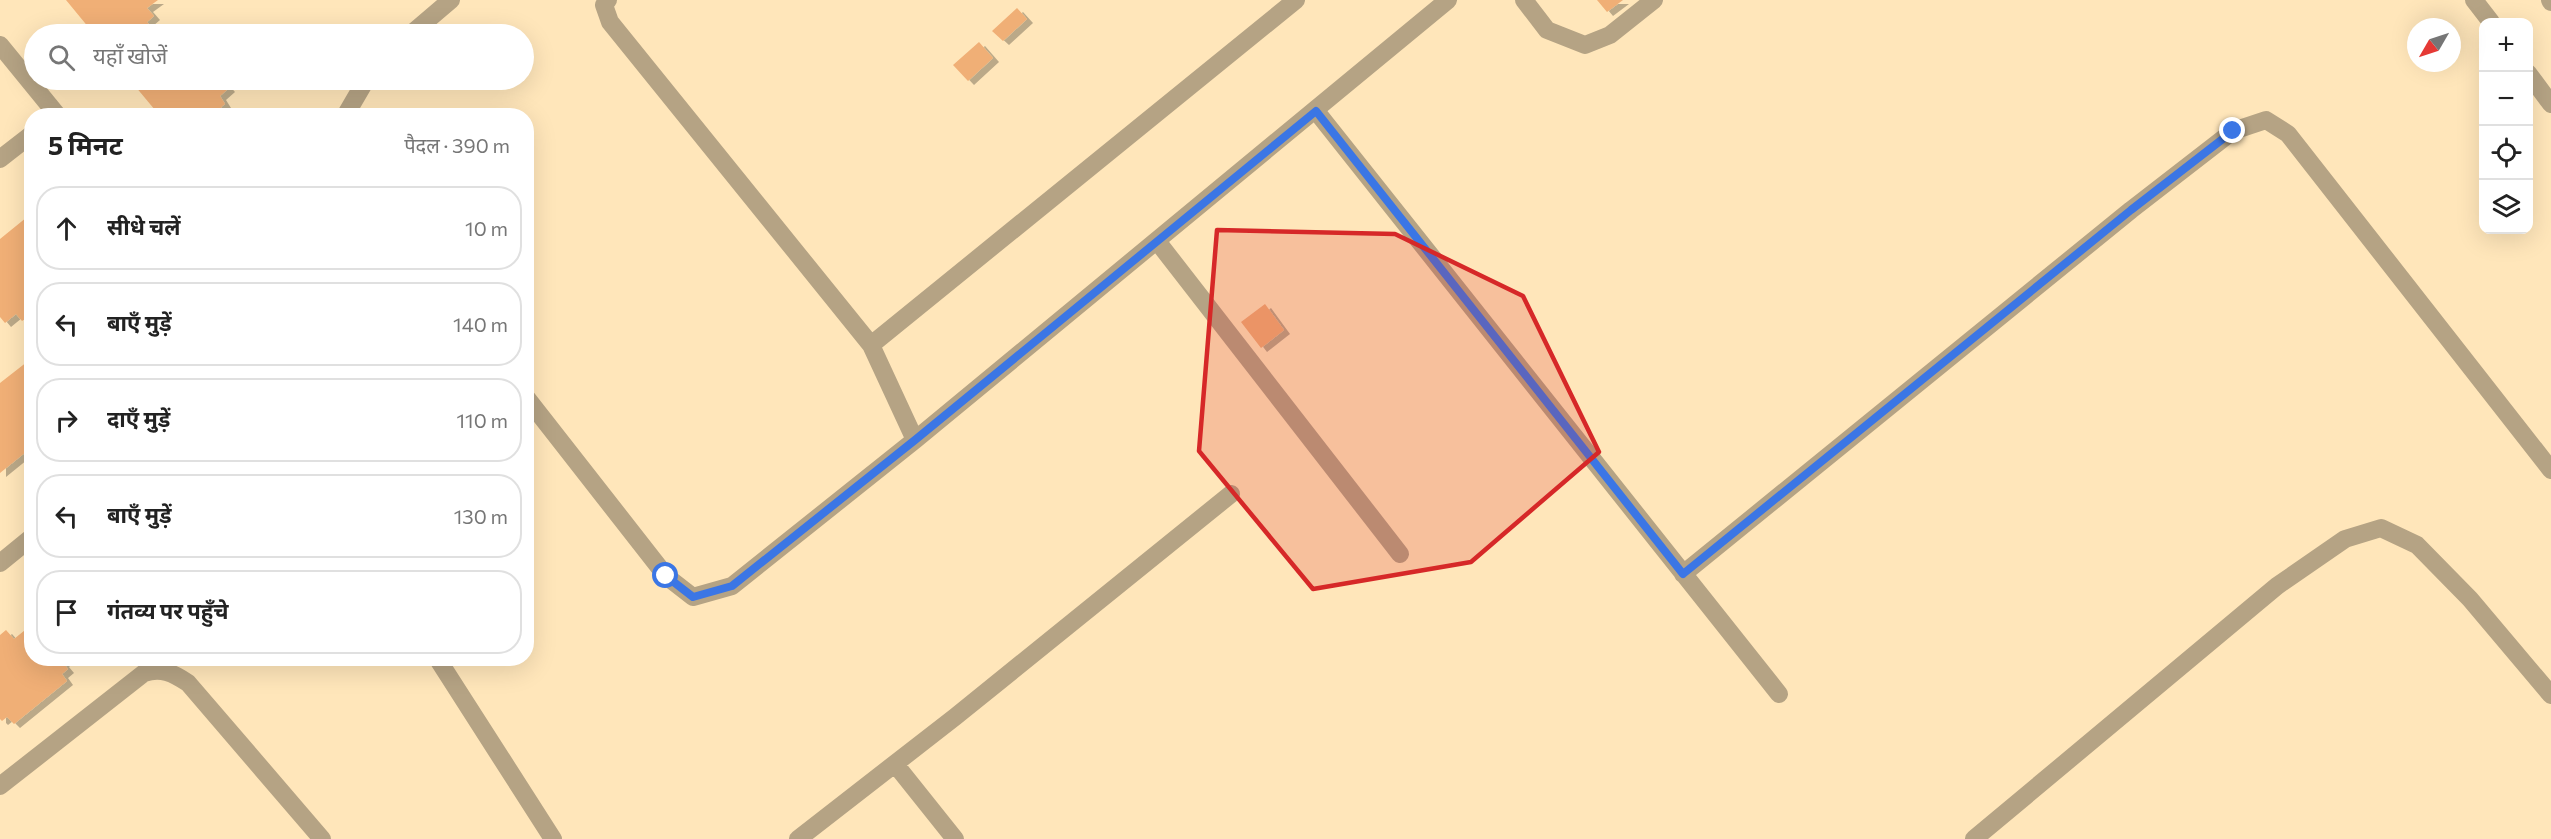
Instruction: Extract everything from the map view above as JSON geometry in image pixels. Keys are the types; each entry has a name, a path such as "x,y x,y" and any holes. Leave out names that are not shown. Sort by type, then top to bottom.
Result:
{"street":[{"path":"423,24 451,0"},
{"path":"608,0 604,5 610,22 871,345 915,440"},
{"path":"871,345 1296,0"},
{"path":"534,407 666,576 693,597 732,586 915,440 1448,0"},
{"path":"1524,0 1547,30 1585,45 1610,35 1654,0"},
{"path":"2474,0 2488,18"},
{"path":"0,45 24,75"},
{"path":"2533,79 2551,104"},
{"path":"36,90 50,108"},
{"path":"350,108 360,90"},
{"path":"1316,111 1779,694"},
{"path":"1683,574 2131,210 2233,131 2266,120 2288,134 2551,470"},
{"path":"0,159 24,140"},
{"path":"1157,241 1400,554"},
{"path":"798,839 1231,494"},
{"path":"1974,839 2277,586 2344,539 2381,528 2418,545 2470,599 2551,695"},
{"path":"0,563 24,544"},
{"path":"442,666 553,839"},
{"path":"0,786 144,673 155,669 173,673 188,683 322,839"},
{"path":"895,764 955,839"}],"highlighted area":[{"path":"1217,230 1395,234 1523,296 1599,452 1471,562 1313,589 1199,451"}],"building":[{"path":"66,0 158,0 147,8 154,16 147,22 149,24 86,24"},
{"path":"1597,0 1623,0 1607,12"},
{"path":"1017,8 1027,19 1003,41 992,31"},
{"path":"979,42 993,58 968,81 953,65"},
{"path":"138,90 227,90 220,96 225,104 222,108 153,108"},
{"path":"24,220 24,320 22,321 16,314 5,323 0,317 0,239"},
{"path":"1265,304 1284,330 1261,348 1241,322"},
{"path":"24,364 24,454 0,473 0,383"},
{"path":"6,630 14,639 24,631 24,666 66,666 68,669 62,674 67,681 14,724 7,717 2,721 0,719 0,635"}],"route":[{"path":"666,576 693,597 732,586 915,440 1316,111 1683,574 2131,210 2233,131"}]}
